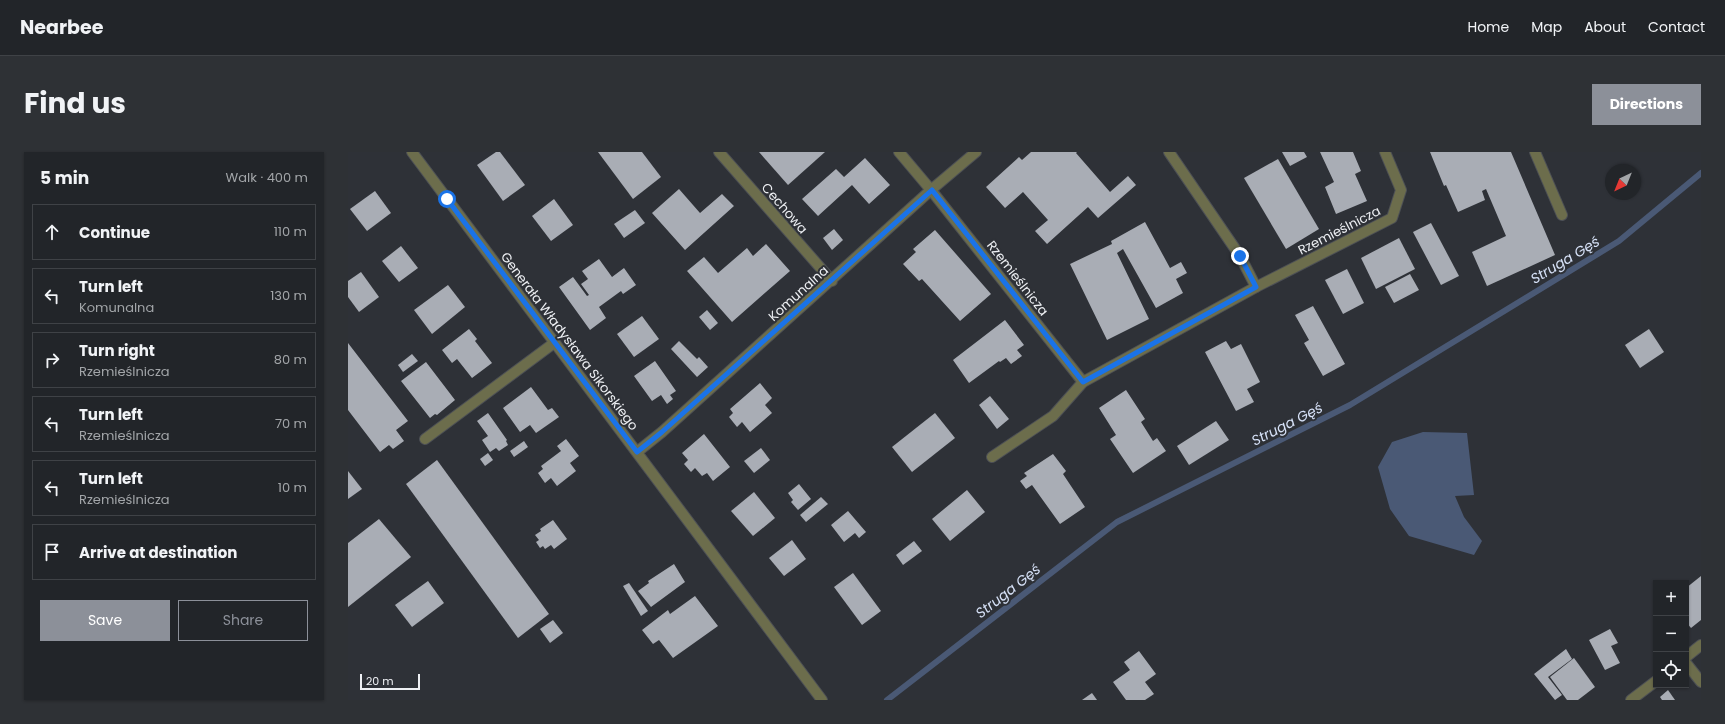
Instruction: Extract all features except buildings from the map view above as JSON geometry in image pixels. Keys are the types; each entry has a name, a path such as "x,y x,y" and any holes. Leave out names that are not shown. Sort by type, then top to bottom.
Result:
{"street":[{"name":"Generała Władysława Sikorskiego","path":"412,152 822,700"},
{"name":"Cechowa","path":"719,152 832,280"},
{"name":"Rzemieślnicza","path":"899,152 932,190 1083,382"},
{"name":"Komunalna","path":"637,452 668,427 976,152"},
{"path":"1169,152 1240,256 1256,287"},
{"name":"Rzemieślnicza","path":"992,457 1053,416 1083,382 1256,287 1392,218 1401,190 1385,152"},
{"path":"1535,152 1562,215"},
{"path":"425,439 554,343"},
{"path":"1689,655 1701,645"},
{"path":"1689,667 1701,682"},
{"path":"1631,700 1653,683"}],"water":[{"path":"1423,432 1467,433 1474,495 1455,496 1464,517 1482,541 1474,555 1409,536 1390,509 1378,467 1392,442"}],"waterway":[{"name":"Struga Gęś","path":"887,700 1117,522 1350,405 1619,241 1701,173"}],"route":[{"path":"447,199 637,452 662,432 932,190 1083,382 1256,287 1240,256"}]}
